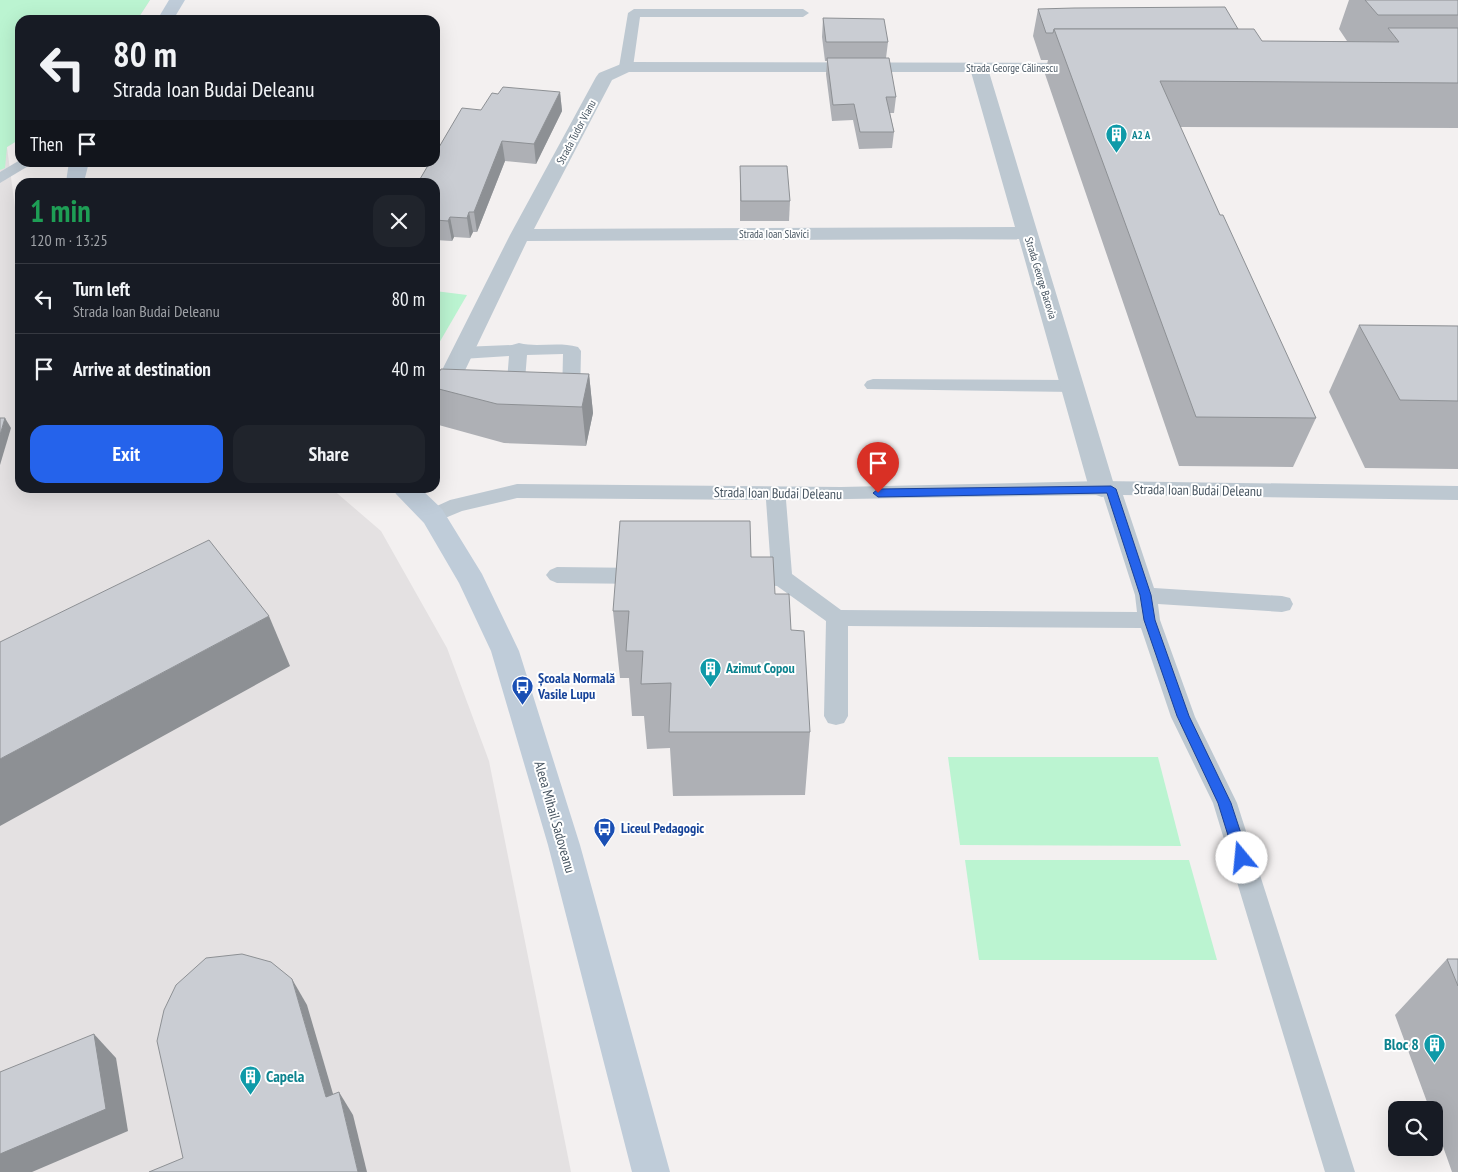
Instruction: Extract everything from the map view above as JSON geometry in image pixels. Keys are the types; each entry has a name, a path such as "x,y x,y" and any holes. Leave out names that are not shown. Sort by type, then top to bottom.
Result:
{"main road":[{"path":"168,15 177,0"},
{"name":"Aleea Mihail Sadoveanu","path":"410,493 433,516 472,581 505,651 564,845 650,1172"}],"street":[{"name":"Strada George Călinescu","path":"626,68 1098,67"},
{"name":"Strada Tudor Vianu","path":"440,398 520,235 605,77 626,68"},
{"name":"Strada George Bacovia","path":"978,68 1107,489"},
{"name":"Strada Ioan Slavici","path":"520,235 1027,233"}],"lane":[{"path":"626,68 634,13 804,13"},
{"path":"0,178 19,167"},
{"path":"462,353 518,348 562,348 572,352 571,398"},
{"path":"515,393 518,348"},
{"path":"873,385 1074,386"},
{"path":"1107,489 1146,595 1149,620 1183,716 1225,803 1340,1172"},
{"name":"Strada Ioan Budai Deleanu","path":"433,516 458,505 517,491 841,494 1107,489 1458,493"},
{"path":"775,492 782,578"},
{"path":"557,575 664,576"},
{"path":"723,577 782,578 837,618 1149,620"},
{"path":"1146,595 1282,604"},
{"path":"836,716 837,618"}],"shaded area":[{"path":"0,0 150,0 140,15 15,15 15,142 7,147 15,207 15,493 337,493 381,531 447,648 489,761 571,1172 0,1172"}],"green space":[{"path":"0,0 150,0 140,15 15,15 15,142 7,147 5,168 0,170"},
{"path":"440,292 467,295 440,341"},
{"path":"948,757 1158,757 1181,846 960,845"},
{"path":"965,860 1189,860 1217,960 979,960"}],"building":[{"path":"1365,0 1458,0 1458,15 1378,15"},
{"path":"1225,7 1238,29 1054,29 1053,33 1046,33 1038,9 1074,8"},
{"path":"823,18 884,19 888,42 826,42"},
{"path":"1388,28 1458,28 1458,83 1160,81 1220,215 1223,215 1316,418 1196,417 1054,29 1254,29 1262,41 1399,42"},
{"path":"827,58 889,58 896,97 886,97 894,132 860,132 854,104 833,105"},
{"path":"503,87 560,92 534,144 502,141 474,212 469,212 467,218 450,217 448,221 440,220 440,178 420,178 427,167 440,167 440,145 462,108 481,110 492,93 498,94"},
{"path":"740,166 787,166 790,201 741,201"},
{"path":"1359,325 1458,326 1458,401 1400,400"},
{"path":"441,369 589,374 582,407 497,404 440,389"},
{"path":"0,418 5,418 0,435"},
{"path":"620,521 750,521 751,557 773,557 775,594 789,594 791,630 804,631 810,732 669,732 671,683 641,684 643,651 626,651 629,611 613,611"},
{"path":"209,540 269,616 0,759 0,642"},
{"name":"Capela","path":"242,954 271,962 292,979 326,1097 339,1092 358,1172 149,1172 183,1158 157,1041 164,1010 176,985 206,958"},
{"path":"1447,959 1458,959 1458,986"},
{"path":"94,1034 106,1109 0,1154 0,1072"}],"place":[{"name":"A2 A","path":"1116,154"},
{"name":"Azimut Copou","path":"710,687"},
{"name":"Școala Normală Vasile Lupu","path":"522,705"},
{"name":"Liceul Pedagogic","path":"605,847"},
{"name":"Bloc 8","path":"1435,1063"},
{"name":"Capela","path":"250,1095"}],"route":[{"path":"878,493 1111,489 1146,595 1149,620 1183,716 1225,803 1242,858"}]}
